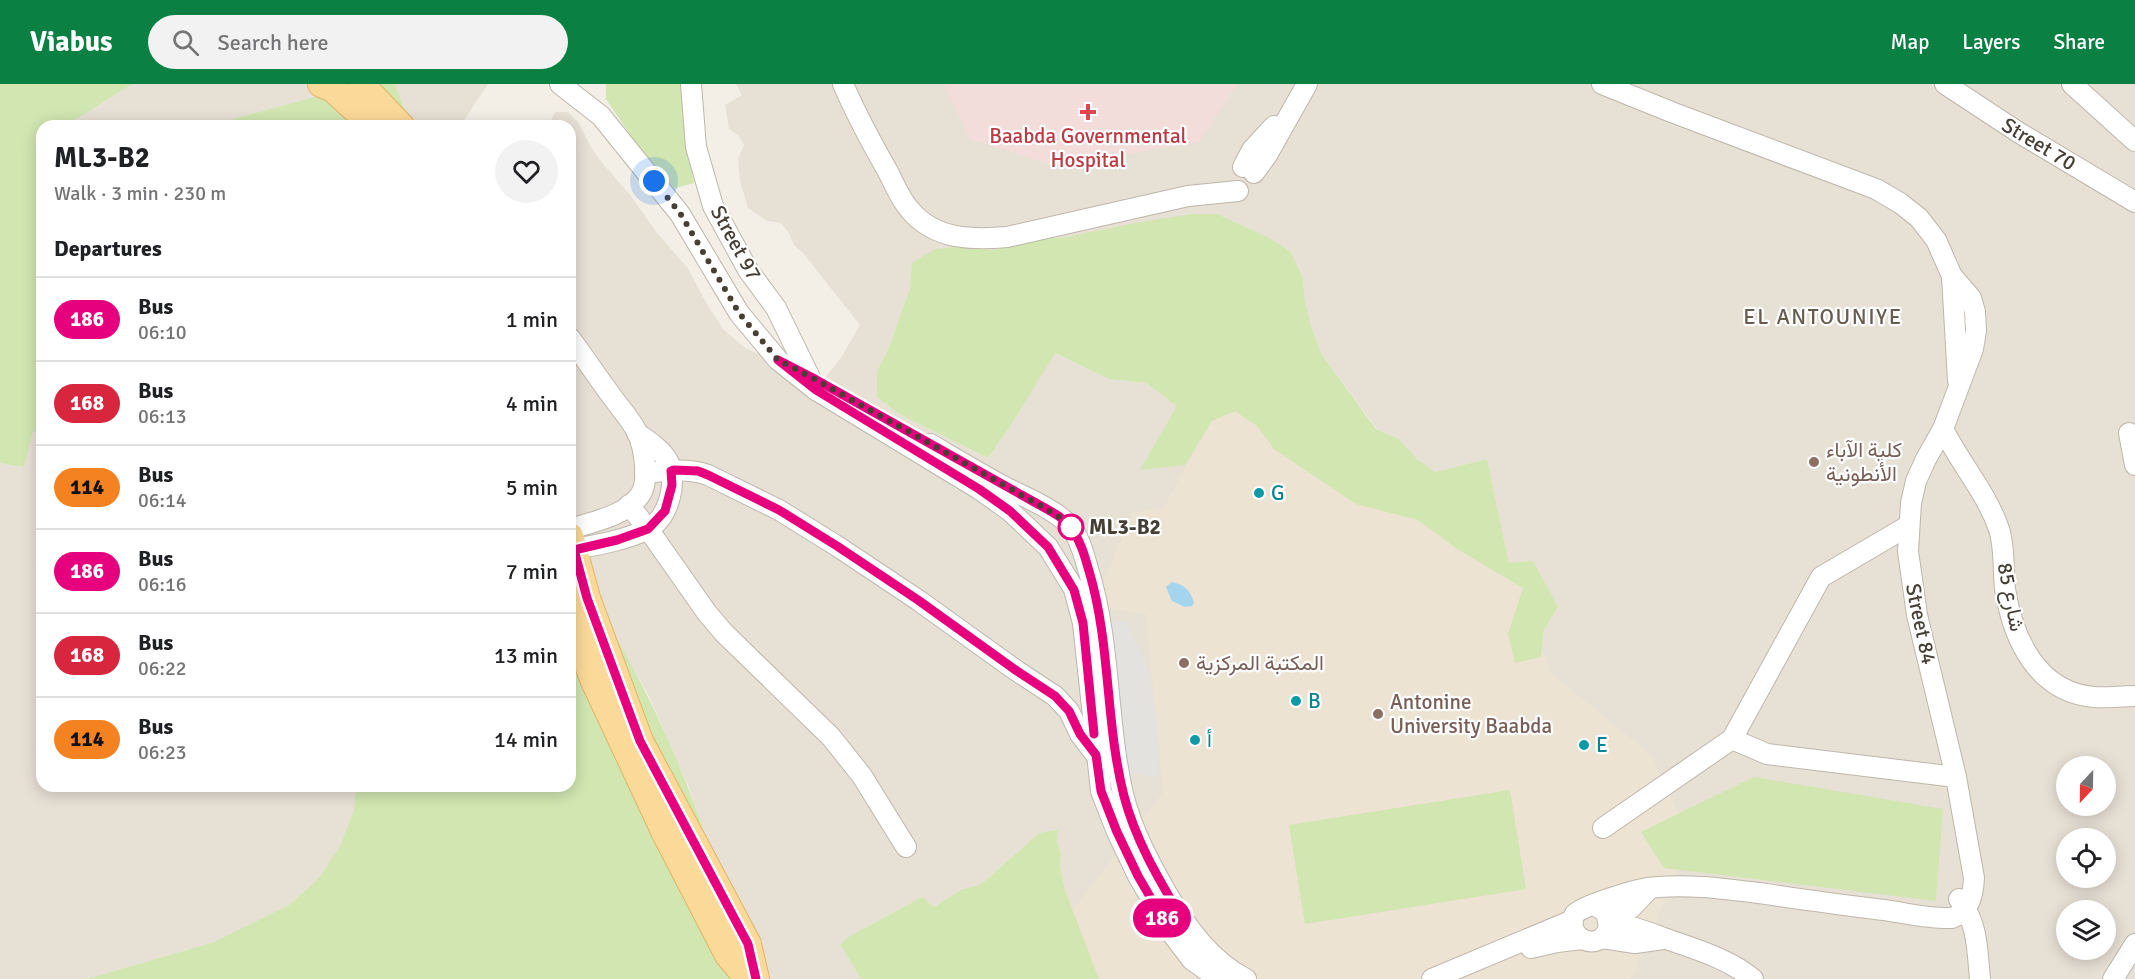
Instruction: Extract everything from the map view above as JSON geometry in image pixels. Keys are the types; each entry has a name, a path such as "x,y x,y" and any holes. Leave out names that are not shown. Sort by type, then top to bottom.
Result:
{"main road":[{"path":"361,84 376,104 394,120"},
{"path":"330,86 376,104"},
{"path":"576,559 590,608 640,741 748,944 756,979"},
{"path":"576,632 593,679 665,833 728,955 748,979"}],"street":[{"path":"560,84 602,116 680,213 739,313 778,360 979,489 1010,511 1048,547 1074,590 1083,623 1101,791 1117,832 1138,876 1177,927 1246,979"},
{"name":"Street 97","path":"691,84 696,147 713,206 748,270 776,308 814,383"},
{"path":"843,84 865,132 909,209 924,223 938,231 954,237 980,239 1007,237 1188,196 1242,177 1252,150 1302,92"},
{"name":"Street 84","path":"1594,905 1623,894 1650,888 1715,888 1933,916 1962,903 1972,866 1956,777 1917,615 1908,551 1908,526 1916,481 1943,429 1958,388 1952,276 1936,240 1919,219 1900,202 1876,189 1602,84"},
{"name":"Street 70","path":"1945,84 2018,132 2135,202"},
{"path":"2072,84 2135,141"},
{"path":"576,346 638,433 644,451 644,480 640,496 629,506 598,521 576,537"},
{"path":"814,383 1036,503 1061,518 1071,528 1082,548 1096,594 1118,764 1131,820 1192,960 1219,979"},
{"name":"شارع 85","path":"1943,429 1985,499 2000,532 2006,592 2011,615 2023,649 2032,663 2044,677 2061,688 2078,694 2093,697 2135,696"},
{"path":"576,541 606,543 648,529 665,511 672,485 671,471 667,460 657,447 638,433"},
{"path":"2128,433 2135,465"},
{"path":"644,480 671,471 698,471 779,510 918,600 1055,696 1069,711 1080,734 1096,755"},
{"path":"644,480 670,496"},
{"path":"629,506 648,529 706,613 831,737 862,776 906,848"},
{"path":"598,521 606,543"},
{"path":"1603,828 1732,738 1821,577 1908,526"},
{"path":"1055,696 1089,692"},
{"path":"1732,738 1767,754 1956,777"},
{"path":"1573,921 1576,934 1592,942 1650,888"},
{"path":"1962,903 1974,925 1980,979"},
{"path":"1432,979 1495,951 1573,921 1580,909 1594,905 1606,912 1607,926"},
{"path":"1607,926 1635,943 1666,939 1717,957 1753,979"},
{"path":"1458,979 1534,947 1582,939"},
{"path":"2113,979 2135,944"}],"shaded area":[{"path":"132,84 306,84 326,94 231,120 75,120"},
{"path":"395,84 488,84 464,120 409,120"},
{"path":"736,84 2135,84 2135,979 1099,979 1065,890 1057,830 1039,833 985,881 974,887 962,889 934,907 922,897 850,936 840,944 861,979 740,979 718,878 704,831 688,785 649,696 601,611 576,617 576,120 603,164 687,267 724,330 745,348 772,360 813,373 823,381 842,356 860,325 803,253 794,245 789,233 781,223 767,221 748,208 740,181 738,159 744,145 739,136 729,129 725,105 742,95","holes":["1191,214 1217,214 1270,238 1291,252 1303,278 1305,301 1311,326 1322,355 1377,429 1399,439 1417,459 1435,472 1487,459 1509,563 1558,607 1544,630 1541,657 1508,634 1523,588 1457,549 1212,421 1141,470 1178,406 1146,383 1109,379 1054,353 1011,425 988,458 901,415 877,371 889,347 910,288 967,246 991,250 1040,239 1067,237"]},
{"name":"Baabda Governmental Hospital","path":"944,84 1237,84 1199,142 1056,166 970,139"},
{"path":"555,112 568,112 576,120 551,120"},
{"name":"Antonine University Baabda","path":"1232,382 1519,584 1551,673 1650,754 1691,840 1631,979 1064,979 1052,938 1163,792 1146,614 1109,609 1100,589 1132,513 1164,507"},
{"path":"33,430 36,431 36,792 356,792 353,813 339,848 318,879 289,905 214,942 87,979 0,979 0,463 24,467"},
{"path":"1106,620 1127,622 1148,669 1158,723 1158,777 1128,773"}],"green space":[{"path":"0,84 132,84 75,120 36,120 36,432 33,431 24,467 0,463"},
{"path":"306,84 395,84 409,120 231,120 233,119 326,94"},
{"path":"606,84 682,84 683,122 694,183 672,189 644,155 606,99"},
{"path":"1191,214 1217,214 1270,238 1291,252 1303,278 1305,301 1311,326 1322,355 1376,429 1399,439 1417,459 1435,472 1487,459 1509,563 1533,561 1558,607 1544,630 1541,657 1515,663 1508,634 1523,588 1457,549 1418,520 1356,504 1274,449 1257,426 1235,411 1212,421 1185,465 1140,470 1177,406 1146,383 1109,379 1055,353 988,458 901,415 877,397 877,371 889,347 910,288 912,263 936,249 967,246 991,250 1040,239 1067,237"},
{"path":"601,611 637,675 668,740 707,841 727,914 740,979 87,979 214,942 289,905 318,879 339,848 353,813 356,792 576,792 576,617"},
{"path":"1754,777 1943,809 1936,901 1664,868 1641,832"},
{"path":"1510,790 1526,889 1305,924 1289,825"},
{"path":"1058,830 1057,842 1061,853 1060,866 1065,890 1099,979 861,979 840,944 850,936 922,897 934,907 962,889 974,887 985,881 1039,833"}],"water":[{"path":"1172,582 1183,586 1188,591 1194,603 1192,606 1185,607 1172,601 1166,587"}],"bus line":[{"name":"186","path":"576,550 617,540 648,529 659,520 665,511 672,485 671,471 674,470 698,471 721,480 779,510 918,600 1055,696 1069,711 1080,734 1096,755 1101,791 1138,876 1170,931 1184,922 1142,848 1123,793 1111,719 1096,594 1082,548 1071,528 1061,518 1036,503 778,360 816,390 979,489 1010,511 1048,547 1074,590 1083,623 1094,734"},
{"name":"186","path":"576,557 587,598 640,741 748,944 756,979"}],"place":[{"name":"Baabda Governmental Hospital","path":"1088,112"},
{"name":"كلية الآباء الأنطونية","path":"1814,462"},
{"name":"G","path":"1259,493"},
{"name":"ML3-B2","path":"1071,527"},
{"name":"المكتبة المركزية","path":"1184,663"},
{"name":"B","path":"1296,701"},
{"name":"Antonine University Baabda","path":"1378,714"},
{"name":"أ","path":"1195,740"},
{"name":"E","path":"1584,745"}],"district":[{"name":"EL ANTOUNIYE","path":"1823,316"}],"route":[{"path":"654,181 680,213 739,313 778,360 1036,503 1071,527"}]}
